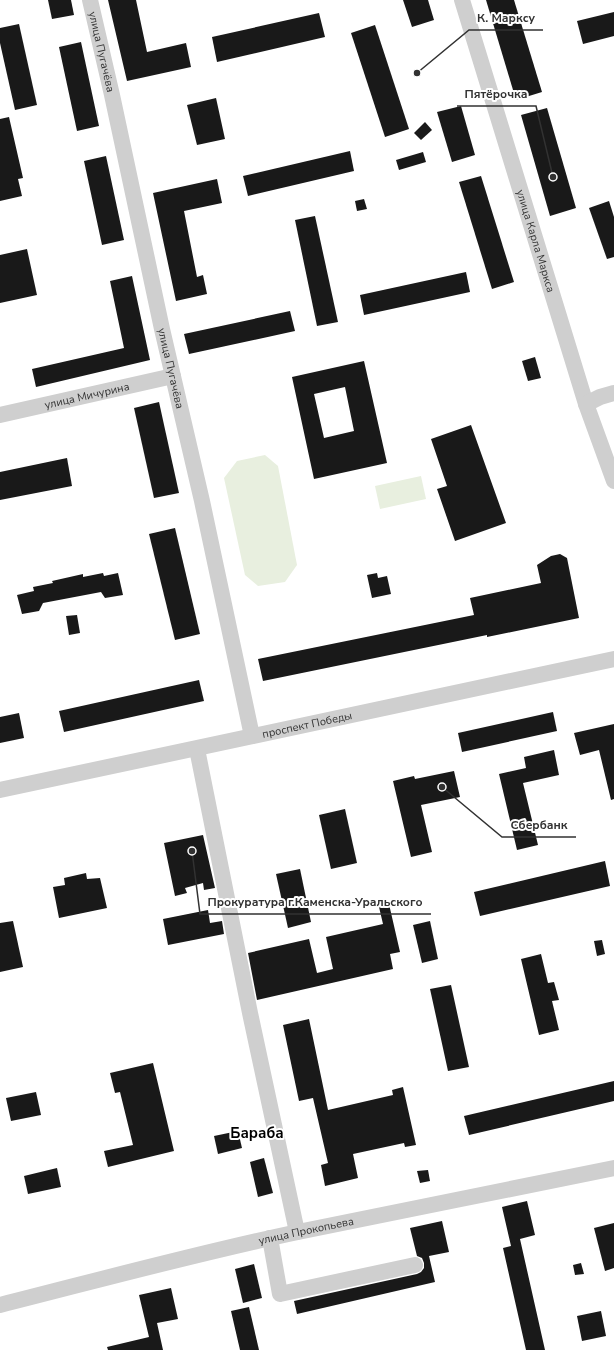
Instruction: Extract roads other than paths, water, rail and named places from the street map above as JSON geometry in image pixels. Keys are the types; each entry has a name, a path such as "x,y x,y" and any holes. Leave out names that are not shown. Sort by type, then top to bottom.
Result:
{"street":[{"name":"улица Пугачёва","path":"90,0 202,501 252,736"},
{"name":"улица Карла Маркса","path":"462,0 586,404 614,481"},
{"name":"улица Мичурина","path":"0,415 173,376"},
{"path":"586,404 600,397 614,393"},
{"name":"проспект Победы","path":"0,790 64,775 197,749 614,659"},
{"path":"197,749 250,1013 298,1232"},
{"name":"улица Прокопьева","path":"0,1305 178,1259 270,1238 614,1168"},
{"path":"270,1238 280,1294 414,1265"}],"place":[{"name":"К. Марксу","path":"417,73"},
{"name":"Пятёрочка","path":"553,177"},
{"name":"Сбербанк","path":"442,787"},
{"name":"Прокуратура г.Каменска-Уральского","path":"192,851"}],"district":[{"name":"Бараба","path":"257,1133"}]}
